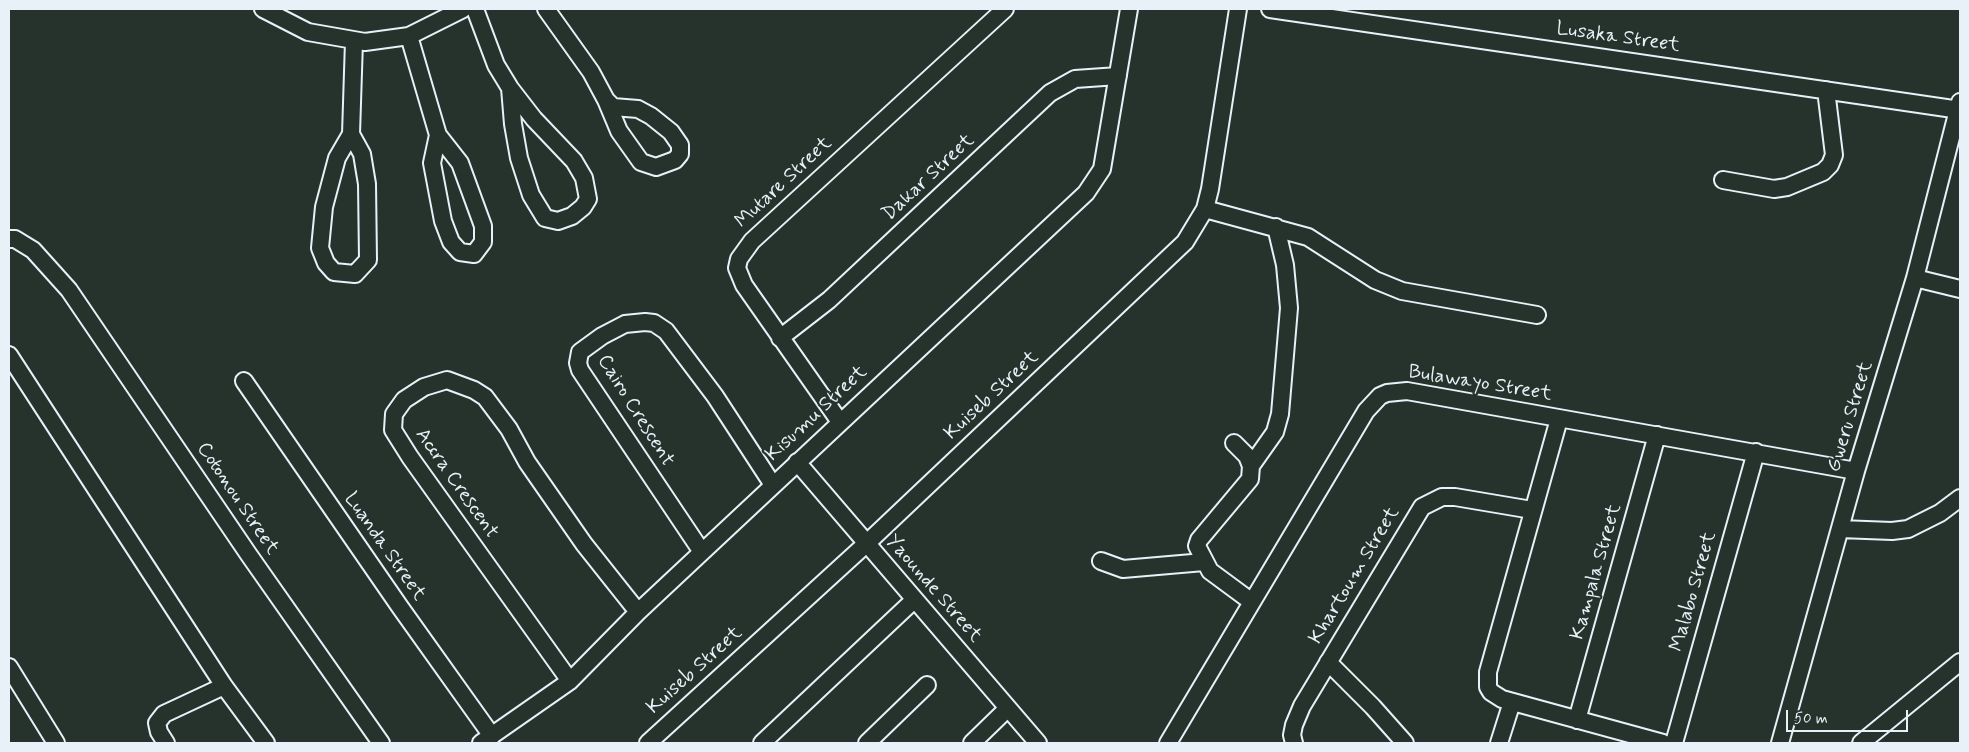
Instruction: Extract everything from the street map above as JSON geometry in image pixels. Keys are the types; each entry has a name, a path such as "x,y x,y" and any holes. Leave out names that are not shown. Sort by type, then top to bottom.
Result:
{"street":[{"path":"262,9 308,32 365,42 410,36 463,9"},
{"path":"476,9 496,65 510,88 534,119 574,161 584,178 588,199 572,216 558,221 545,218 531,195 519,158 513,124 510,88"},
{"path":"546,9 591,72 606,100 619,131 641,162 656,167 674,160 680,154 680,145 671,132 651,116 638,109 613,107 606,100"},
{"name":"Mutare Street","path":"840,422 780,338 739,276 737,268 744,250 1005,9"},
{"name":"Kisumu Street","path":"487,740 570,681 638,612 1074,205 1096,182 1102,169 1129,9"},
{"name":"Kuiseb Street","path":"648,743 866,544 1172,256 1195,228 1205,209 1210,190 1238,9"},
{"name":"Lusaka Street","path":"1270,9 1826,90 1960,107"},
{"path":"410,36 438,135 460,163 482,226 483,242 474,254 460,252 451,242 443,221 432,163 438,135"},
{"path":"351,134 362,154 367,184 368,260 355,274 334,272 326,263 320,248 324,207 338,158 351,134 354,41"},
{"name":"Dakar Street","path":"780,338 811,316 829,300 1050,93 1075,79 1118,76"},
{"path":"1723,180 1774,189 1787,187 1822,172 1830,165 1834,156 1826,90"},
{"name":"Gweru Street","path":"1780,743 1856,471 1914,278 1960,107"},
{"path":"1205,209 1308,237 1375,280 1402,291 1537,315"},
{"path":"1250,466 1275,432 1280,414 1289,308 1285,265 1276,227"},
{"name":"Cotonou Street","path":"9,239 24,243 33,250 79,303 248,555 381,743"},
{"path":"1914,278 1960,288"},
{"name":"Cairo Crescent","path":"702,552 580,370 578,363 580,352 602,336 625,324 654,323 666,331 715,396 773,485"},
{"path":"9,354 224,686 266,743"},
{"name":"Accra Crescent","path":"570,681 410,457 393,430 394,414 404,400 424,387 447,380 474,390 485,397 509,429 527,462 584,544 638,612"},
{"name":"Luanda Street","path":"244,381 400,607 487,740"},
{"name":"Bulawayo Street","path":"1168,743 1366,411 1380,396 1387,393 1407,391 1856,471"},
{"path":"1559,419 1486,680 1491,692 1502,699 1663,743"},
{"name":"Kampala Street","path":"1577,720 1657,435"},
{"path":"1234,443 1247,456 1250,466 1250,479 1197,546 1210,571 1252,602"},
{"name":"Malabo Street","path":"1674,743 1756,452"},
{"name":"Yaounde Street","path":"797,462 1038,743"},
{"name":"Khartoum Street","path":"1294,743 1292,735 1297,716 1422,507 1431,500 1448,497 1532,510"},
{"path":"1840,529 1892,531 1908,529 1924,523 1960,498"},
{"path":"1101,562 1123,569 1204,562"},
{"path":"762,743 914,600"},
{"path":"1328,662 1373,707 1405,743"},
{"path":"1861,743 1960,662"},
{"path":"9,667 56,743"},
{"path":"867,743 927,685"},
{"path":"166,743 159,732 157,723 164,714 224,686"},
{"path":"1499,743 1512,702"},
{"path":"972,743 1008,708"}]}
